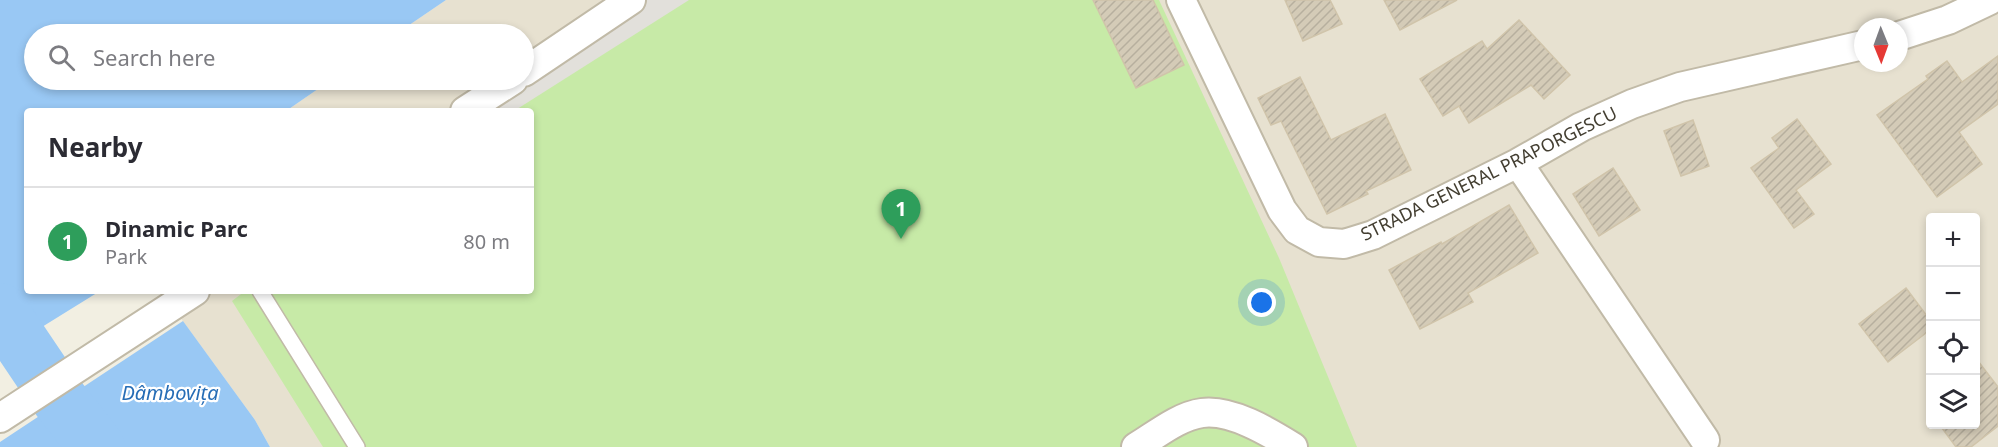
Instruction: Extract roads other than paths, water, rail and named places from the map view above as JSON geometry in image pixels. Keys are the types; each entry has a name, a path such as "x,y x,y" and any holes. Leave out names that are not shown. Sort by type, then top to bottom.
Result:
{"street":[{"path":"534,65 631,0"},
{"name":"STRADA GENERAL PRAPORGESCU","path":"1181,0 1282,210 1297,230 1319,242 1344,244 1373,235 1632,104 1680,87 1854,47"},
{"path":"1908,30 1940,10 1990,0"},
{"path":"470,108 498,90"},
{"path":"1518,162 1705,440"},
{"path":"0,418 190,294"},
{"path":"1136,447 1181,420 1202,413 1242,420 1293,447"}],"lane":[{"path":"262,294 357,447"}],"water":[{"path":"0,0 446,0 411,24 24,24 24,90 316,90 290,108 24,108 24,294 95,294 0,353"},
{"name":"Dâmbovița","path":"183,321 255,420 270,447 0,447 0,442"}],"waterway":[{"name":"Dâmbovița","path":"0,311 60,400 97,447"}],"place":[{"name":"Dinamic Parc","path":"901,239"}]}
